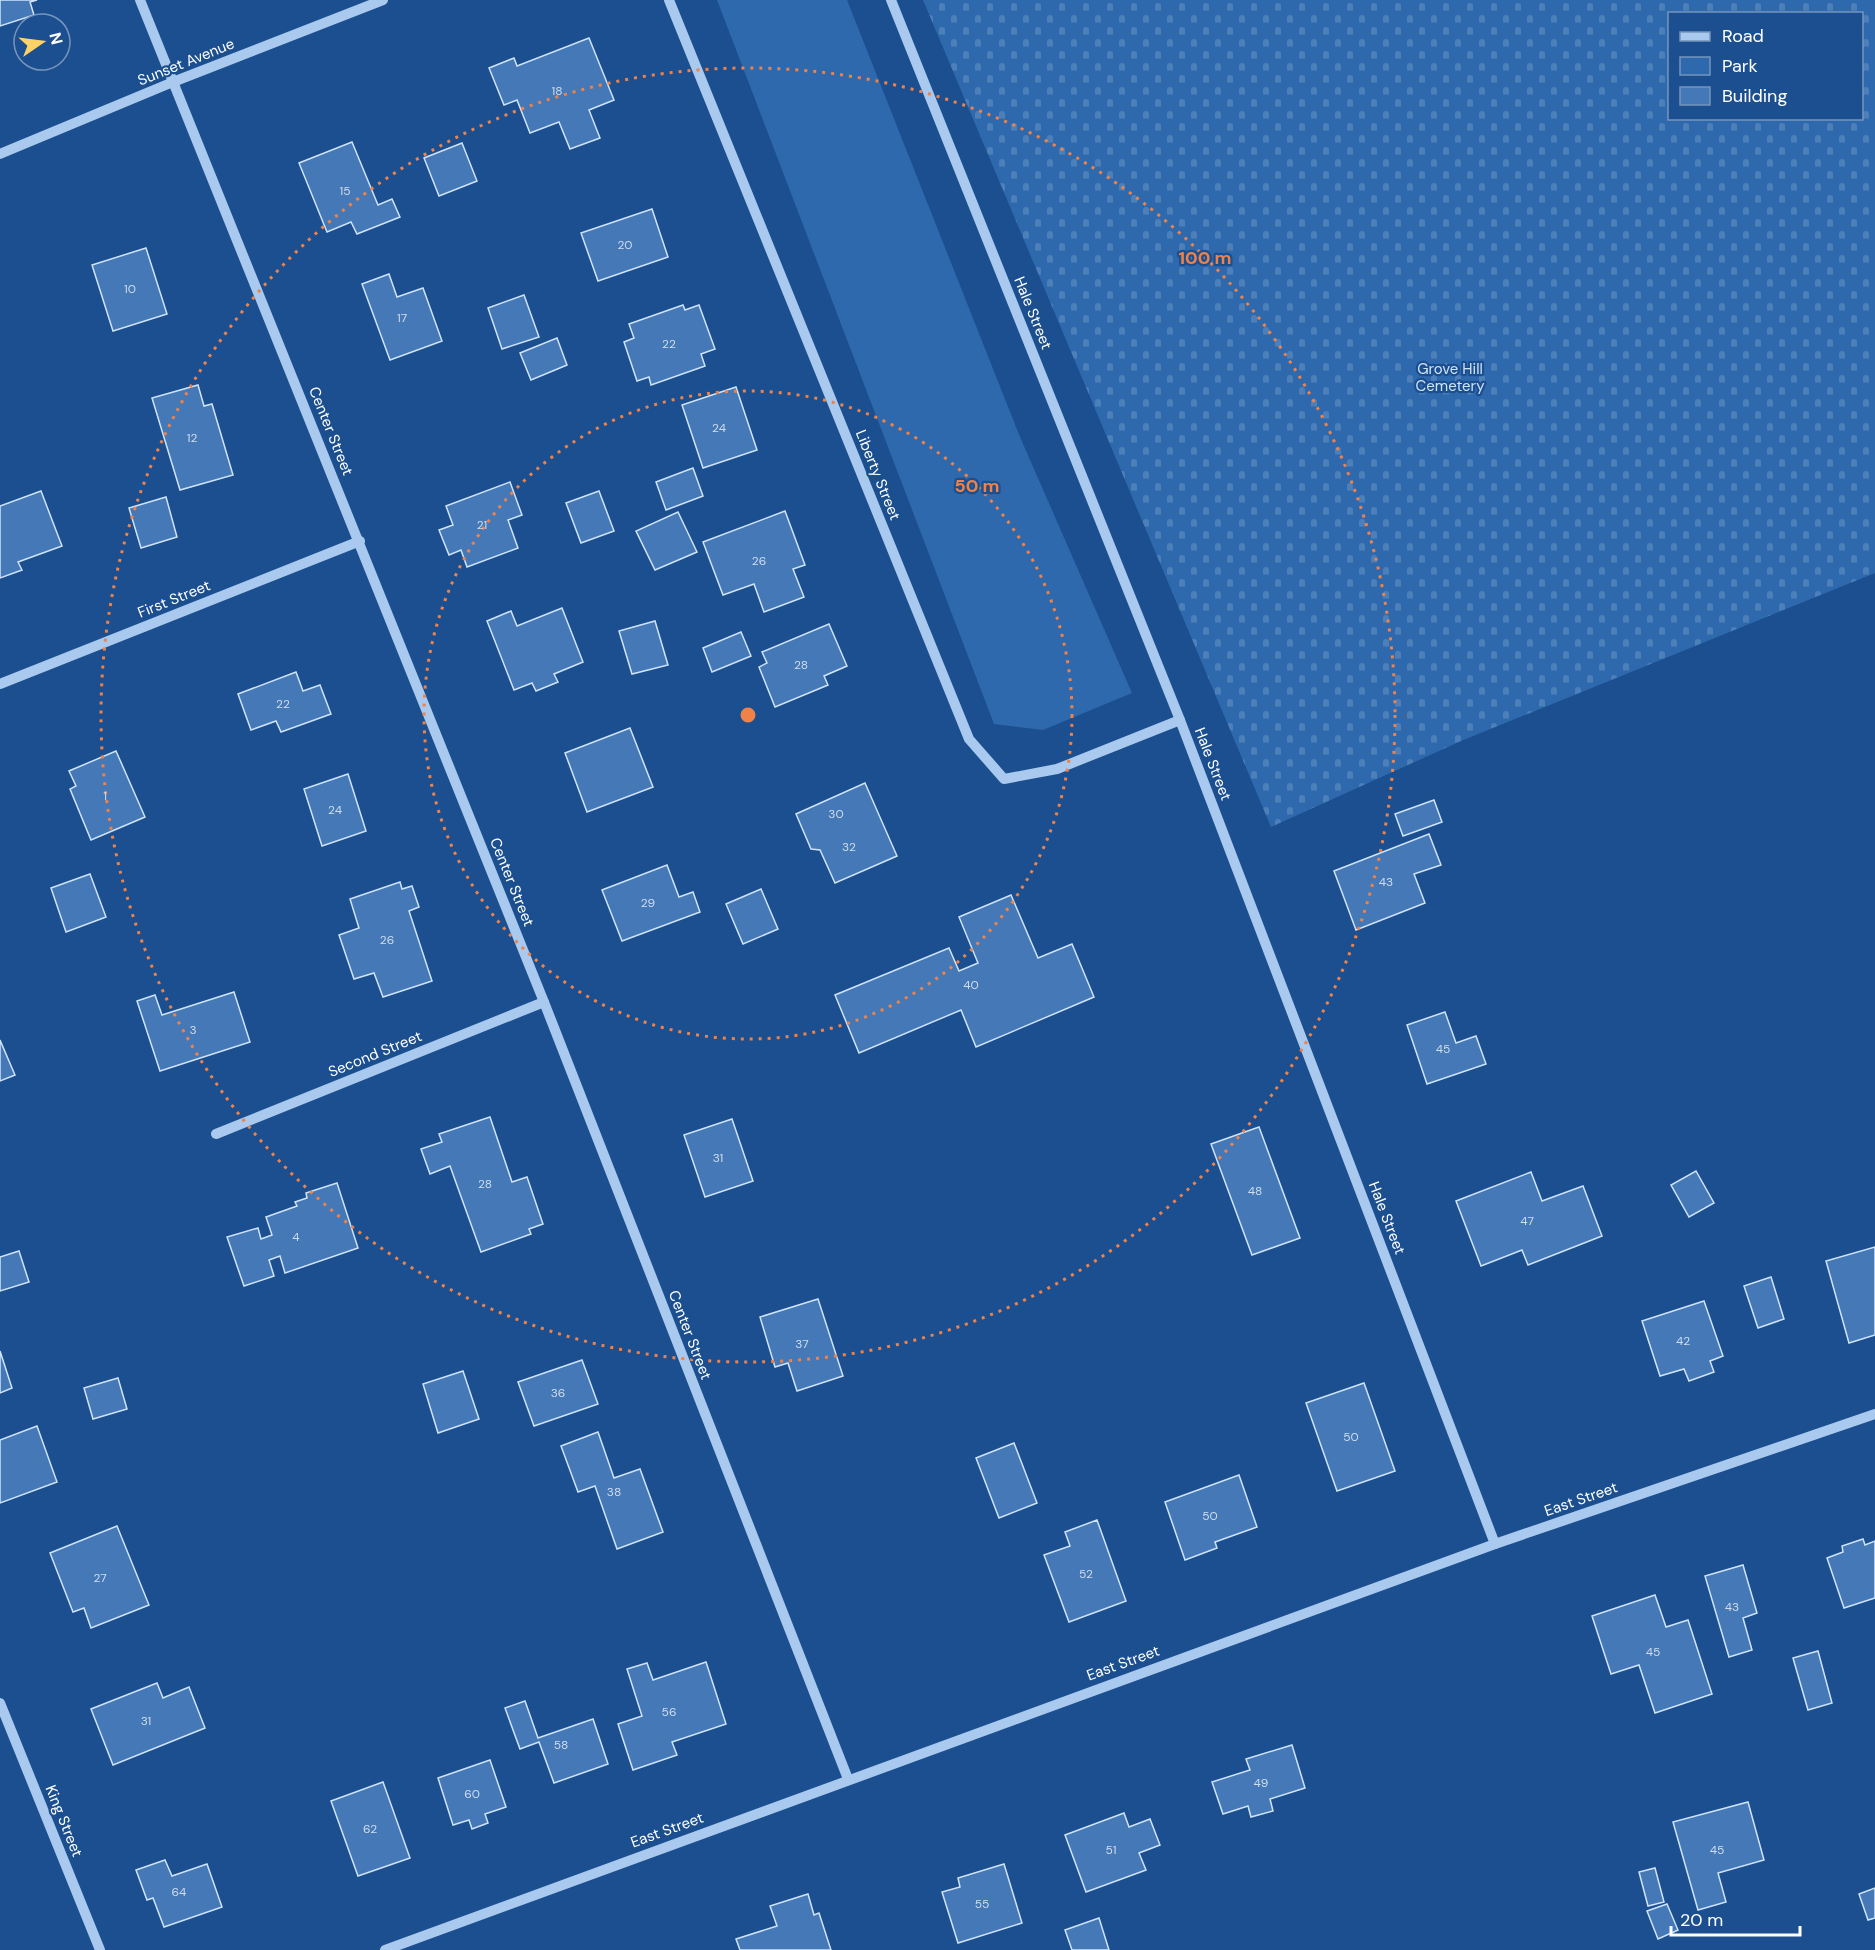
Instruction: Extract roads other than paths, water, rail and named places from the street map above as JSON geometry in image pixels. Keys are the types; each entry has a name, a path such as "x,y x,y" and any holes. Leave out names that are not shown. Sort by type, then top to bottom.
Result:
{"street":[{"name":"Center Street","path":"140,0 544,1002 848,1779"},
{"name":"Sunset Avenue","path":"0,154 173,82 383,0"},
{"name":"Liberty Street","path":"669,0 969,739 1004,779 1057,769 1180,720"},
{"name":"Hale Street","path":"891,0 1180,720 1495,1544"},
{"name":"First Street","path":"0,684 360,541"},
{"name":"Second Street","path":"216,1134 544,1002"},
{"name":"East Street","path":"386,1950 1495,1544 1875,1414"},
{"name":"King Street","path":"0,1703 100,1950"}],"park label":[{"name":"Grove Hill Cemetery","path":"1450,378"}]}
